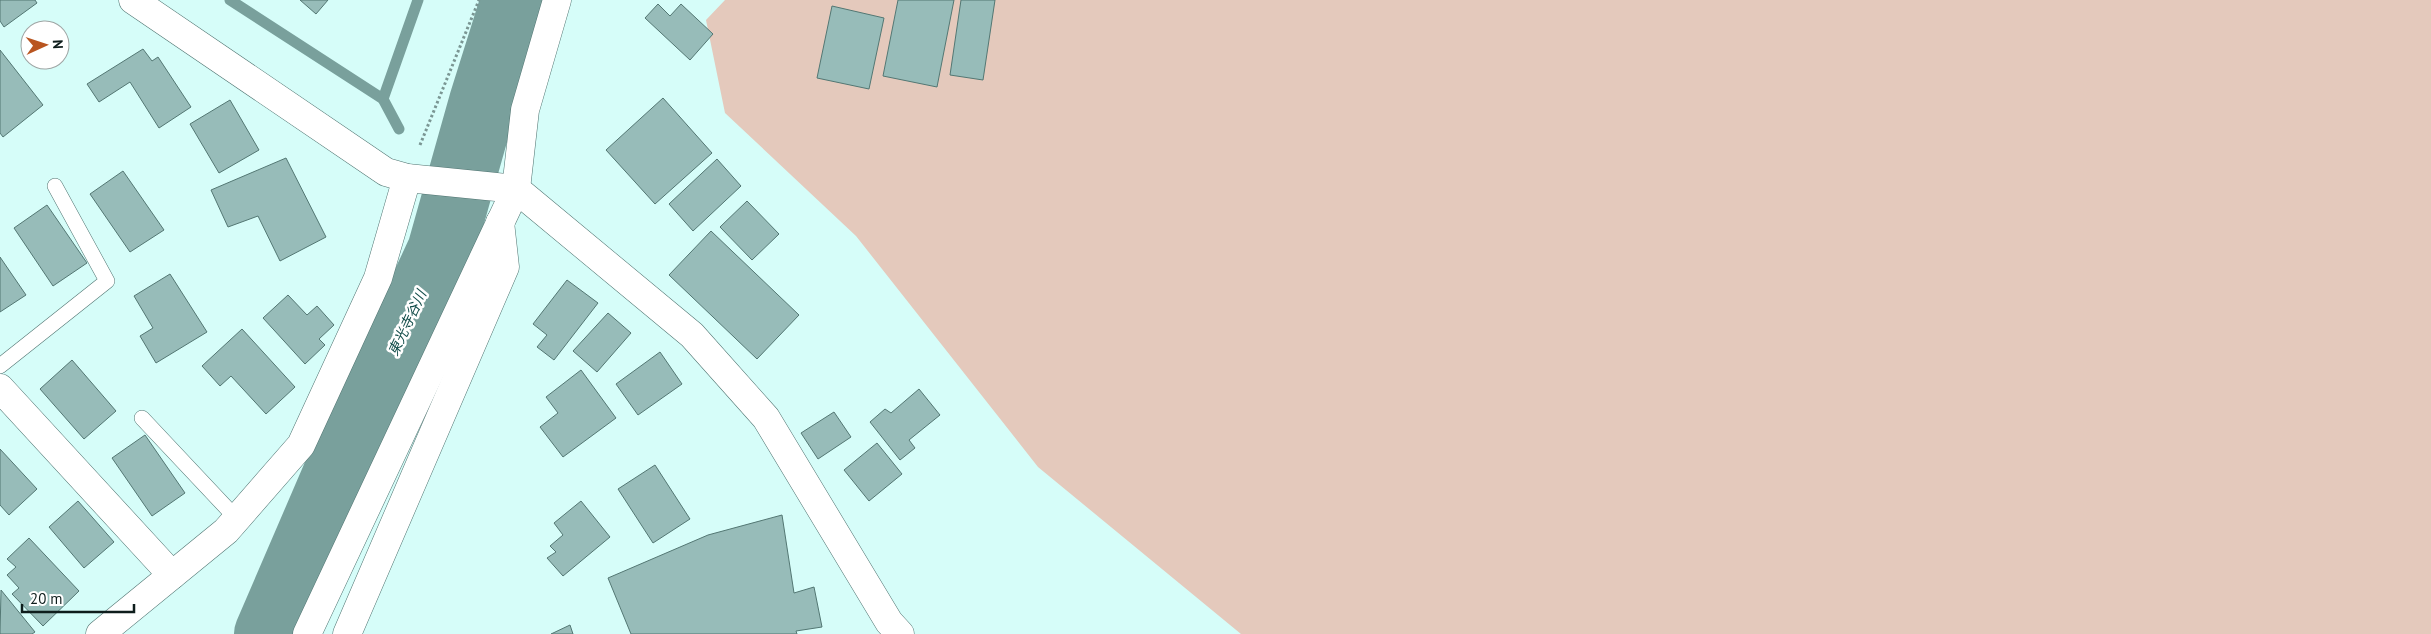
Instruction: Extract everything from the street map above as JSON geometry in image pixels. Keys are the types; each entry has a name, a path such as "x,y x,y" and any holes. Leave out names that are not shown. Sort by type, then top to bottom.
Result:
{"street":[{"path":"133,0 386,172 407,178 516,189 692,335 766,418 889,622 900,634"},
{"path":"307,634 516,189 525,110 557,0"},
{"path":"100,634 226,531 301,446 378,278 407,178"},
{"path":"347,634 505,268 500,222"},
{"path":"0,388 172,575"}],"lane":[{"path":"0,366 107,281 55,186"},
{"path":"142,418 237,519"}],"path":[{"path":"407,178 479,0"}],"shaded area":[{"path":"725,0 2431,0 2431,634 1241,634 1038,467 856,236 725,113 706,20"}],"building":[{"path":"0,0 35,0 37,3 4,27 0,21"},
{"path":"300,0 328,0 316,14"},
{"path":"898,0 954,0 937,87 883,76"},
{"path":"961,0 995,0 983,80 950,75"},
{"path":"658,4 670,16 681,4 713,34 690,60 645,18"},
{"path":"832,6 884,18 869,89 817,78"},
{"path":"143,49 152,61 158,57 191,107 159,128 130,82 99,102 87,84"},
{"path":"0,50 43,105 3,137 0,133"},
{"path":"663,98 712,153 655,204 606,150"},
{"path":"230,100 259,150 219,173 190,124"},
{"path":"286,158 326,237 280,261 258,216 228,227 211,190"},
{"path":"717,159 741,186 693,231 669,204"},
{"path":"123,171 164,230 130,252 90,194"},
{"path":"747,201 779,234 752,260 720,227"},
{"path":"47,205 87,263 53,286 14,228"},
{"path":"711,231 799,315 757,359 669,275"},
{"path":"0,257 26,295 0,312"},
{"path":"170,274 207,332 156,363 140,336 153,328 134,296"},
{"path":"567,280 598,303 554,360 537,347 547,335 533,324"},
{"path":"288,295 307,315 317,306 334,325 319,339 325,345 305,364 263,318"},
{"path":"608,313 631,333 597,372 573,351"},
{"path":"242,329 295,387 266,414 231,376 220,386 202,366"},
{"path":"660,352 682,384 638,415 616,384"},
{"path":"72,360 116,411 84,439 40,389"},
{"path":"581,370 616,418 563,457 540,427 558,413 546,397"},
{"path":"919,389 940,415 909,440 915,448 900,460 870,422 885,409 891,413"},
{"path":"834,412 851,437 818,459 801,433"},
{"path":"145,435 185,493 152,516 112,458"},
{"path":"877,443 902,474 869,501 844,470"},
{"path":"0,449 37,489 9,515 0,505"},
{"path":"655,465 690,519 653,543 618,489"},
{"path":"78,501 114,542 84,568 49,527"},
{"path":"581,501 610,537 563,576 547,558 556,552 550,546 563,535 554,523"},
{"path":"782,515 794,593 814,587 822,627 796,631 797,634 631,634 608,578 708,535"},
{"path":"29,538 79,591 43,626 12,594 19,588 7,575 16,567 7,559"},
{"path":"1,590 35,632 32,634 0,634"},
{"path":"570,625 573,634 551,634"}],"waterway":[{"path":"230,0 383,99 399,129"},
{"path":"383,99 418,0"},
{"name":"東光寺谷川","path":"268,634 336,476 441,251 483,102 515,0"},
{"path":"431,189 449,224"}]}
